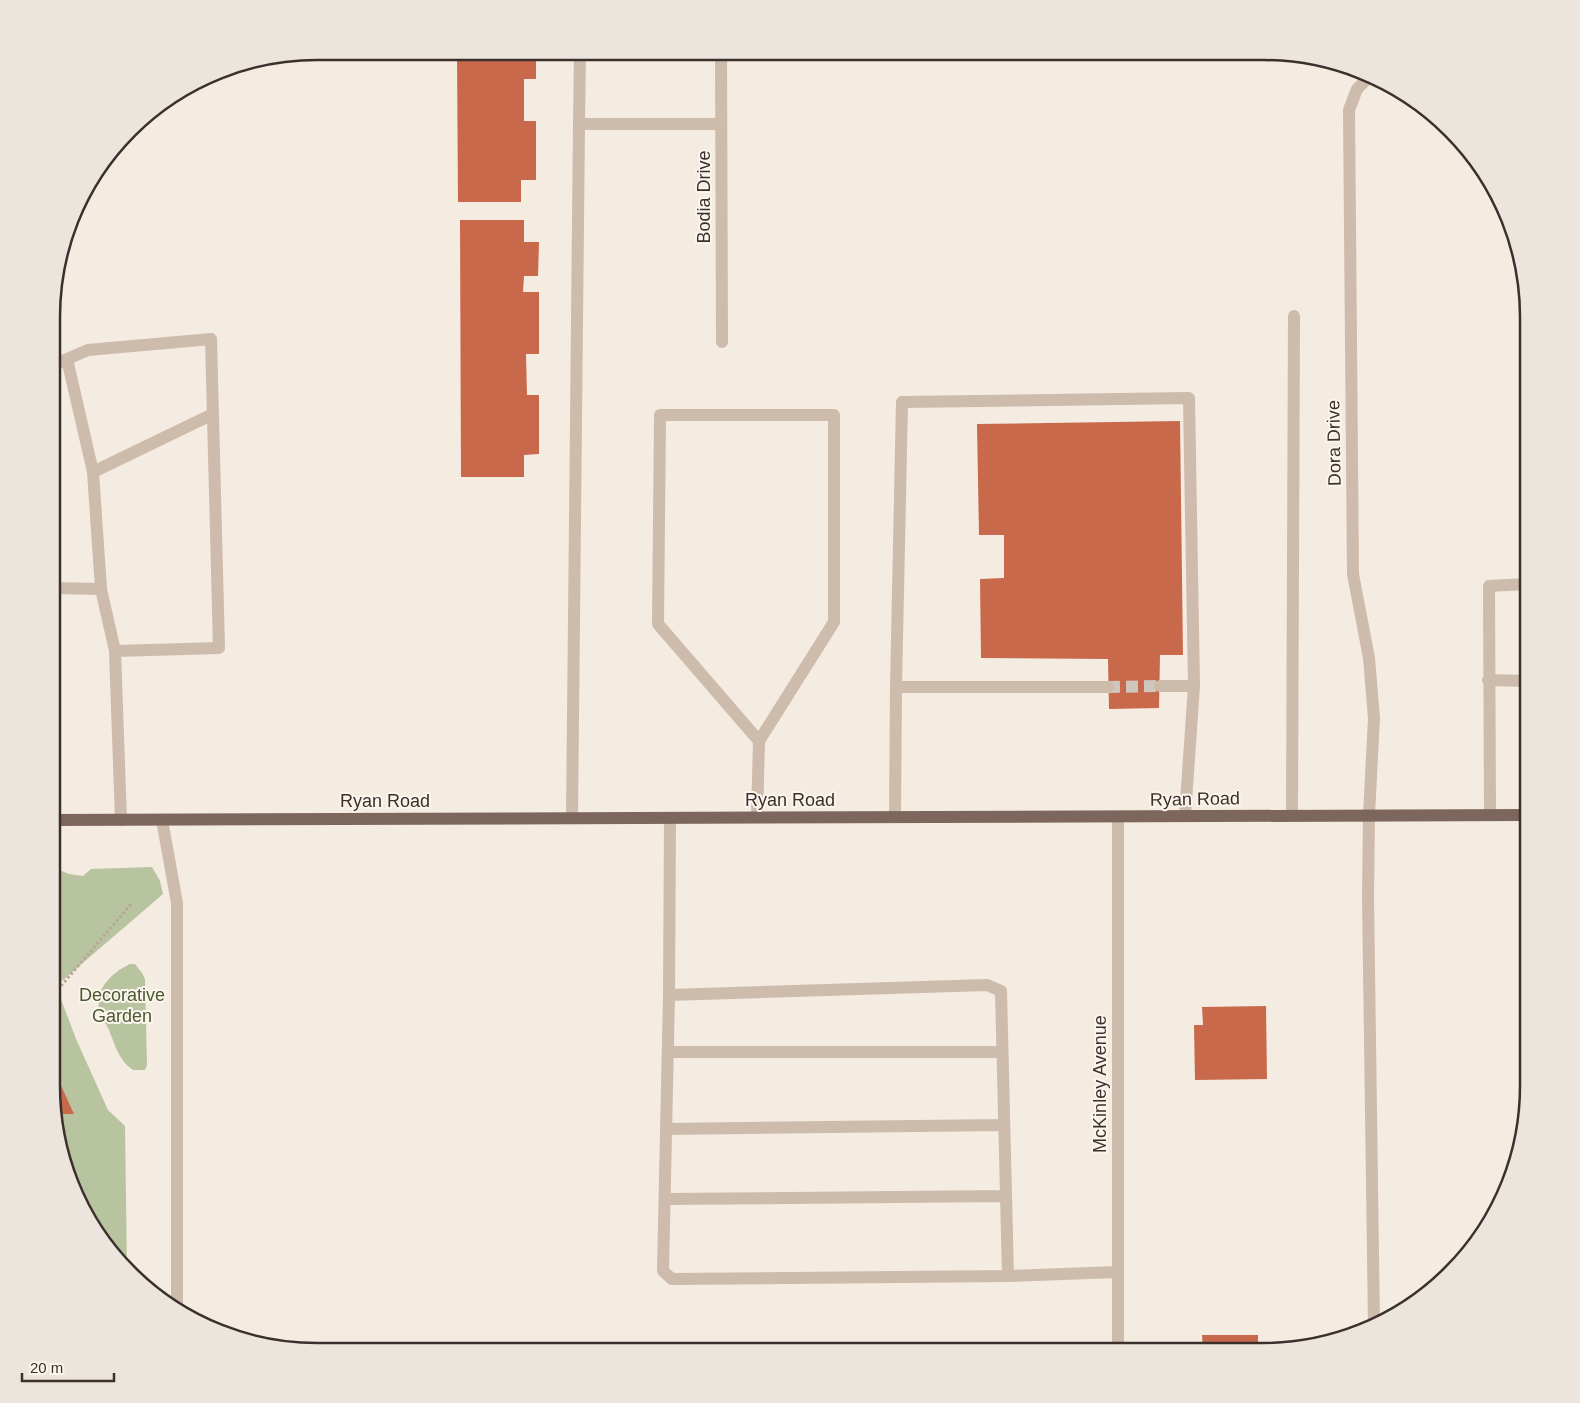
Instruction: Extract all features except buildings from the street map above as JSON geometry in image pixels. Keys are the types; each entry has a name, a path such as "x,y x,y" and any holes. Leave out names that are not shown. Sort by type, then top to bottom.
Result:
{"main road":[{"name":"Ryan Road","path":"60,820 1520,815"}],"street":[{"path":"572,818 580,60"},
{"name":"Bodia Drive","path":"721,60 722,342"},
{"name":"Dora Drive","path":"1365,81 1357,89 1349,110 1353,574 1368,658 1374,718 1369,815 1368,897 1374,1318"},
{"path":"579,124 721,124"},
{"path":"1292,815 1294,316"},
{"path":"60,362 88,350 211,339 219,648 115,651"},
{"path":"67,359 93,472 101,590 115,651 121,820"},
{"path":"894,817 902,402 1189,398 1194,686 1185,816"},
{"path":"93,472 213,414"},
{"path":"757,817 759,741 834,622 834,415 660,415 658,624 759,741"},
{"path":"1490,815 1489,586 1520,584"},
{"path":"60,588 101,590"},
{"path":"1488,680 1520,681"},
{"path":"1160,686 1194,686"},
{"path":"896,687 1108,687"},
{"name":"McKinley Avenue","path":"1118,817 1118,1343"},
{"path":"670,818 668,1052 663,1271 672,1279 1008,1276 1117,1272"},
{"path":"162,820 177,903 177,1302"},
{"path":"668,995 987,985 1001,991 1008,1276"},
{"path":"668,1052 1002,1052"},
{"path":"666,1129 1004,1125"},
{"path":"665,1199 1006,1196"}],"path":[{"path":"60,985 62,986 132,903"}],"green space":[{"path":"152,867 160,881 163,894 60,983 60,870 83,876 91,869"},
{"name":"Decorative Garden","path":"130,964 135,964 145,979 147,1065 145,1070 133,1070 124,1062 99,1009 98,1001 100,994 107,982 117,971"},
{"path":"60,997 76,1039 108,1110 125,1126 127,1259 94,1215 86,1200 69,1153 62,1120 60,1086"}],"tunnel":[{"path":"1108,687 1160,686"}]}
